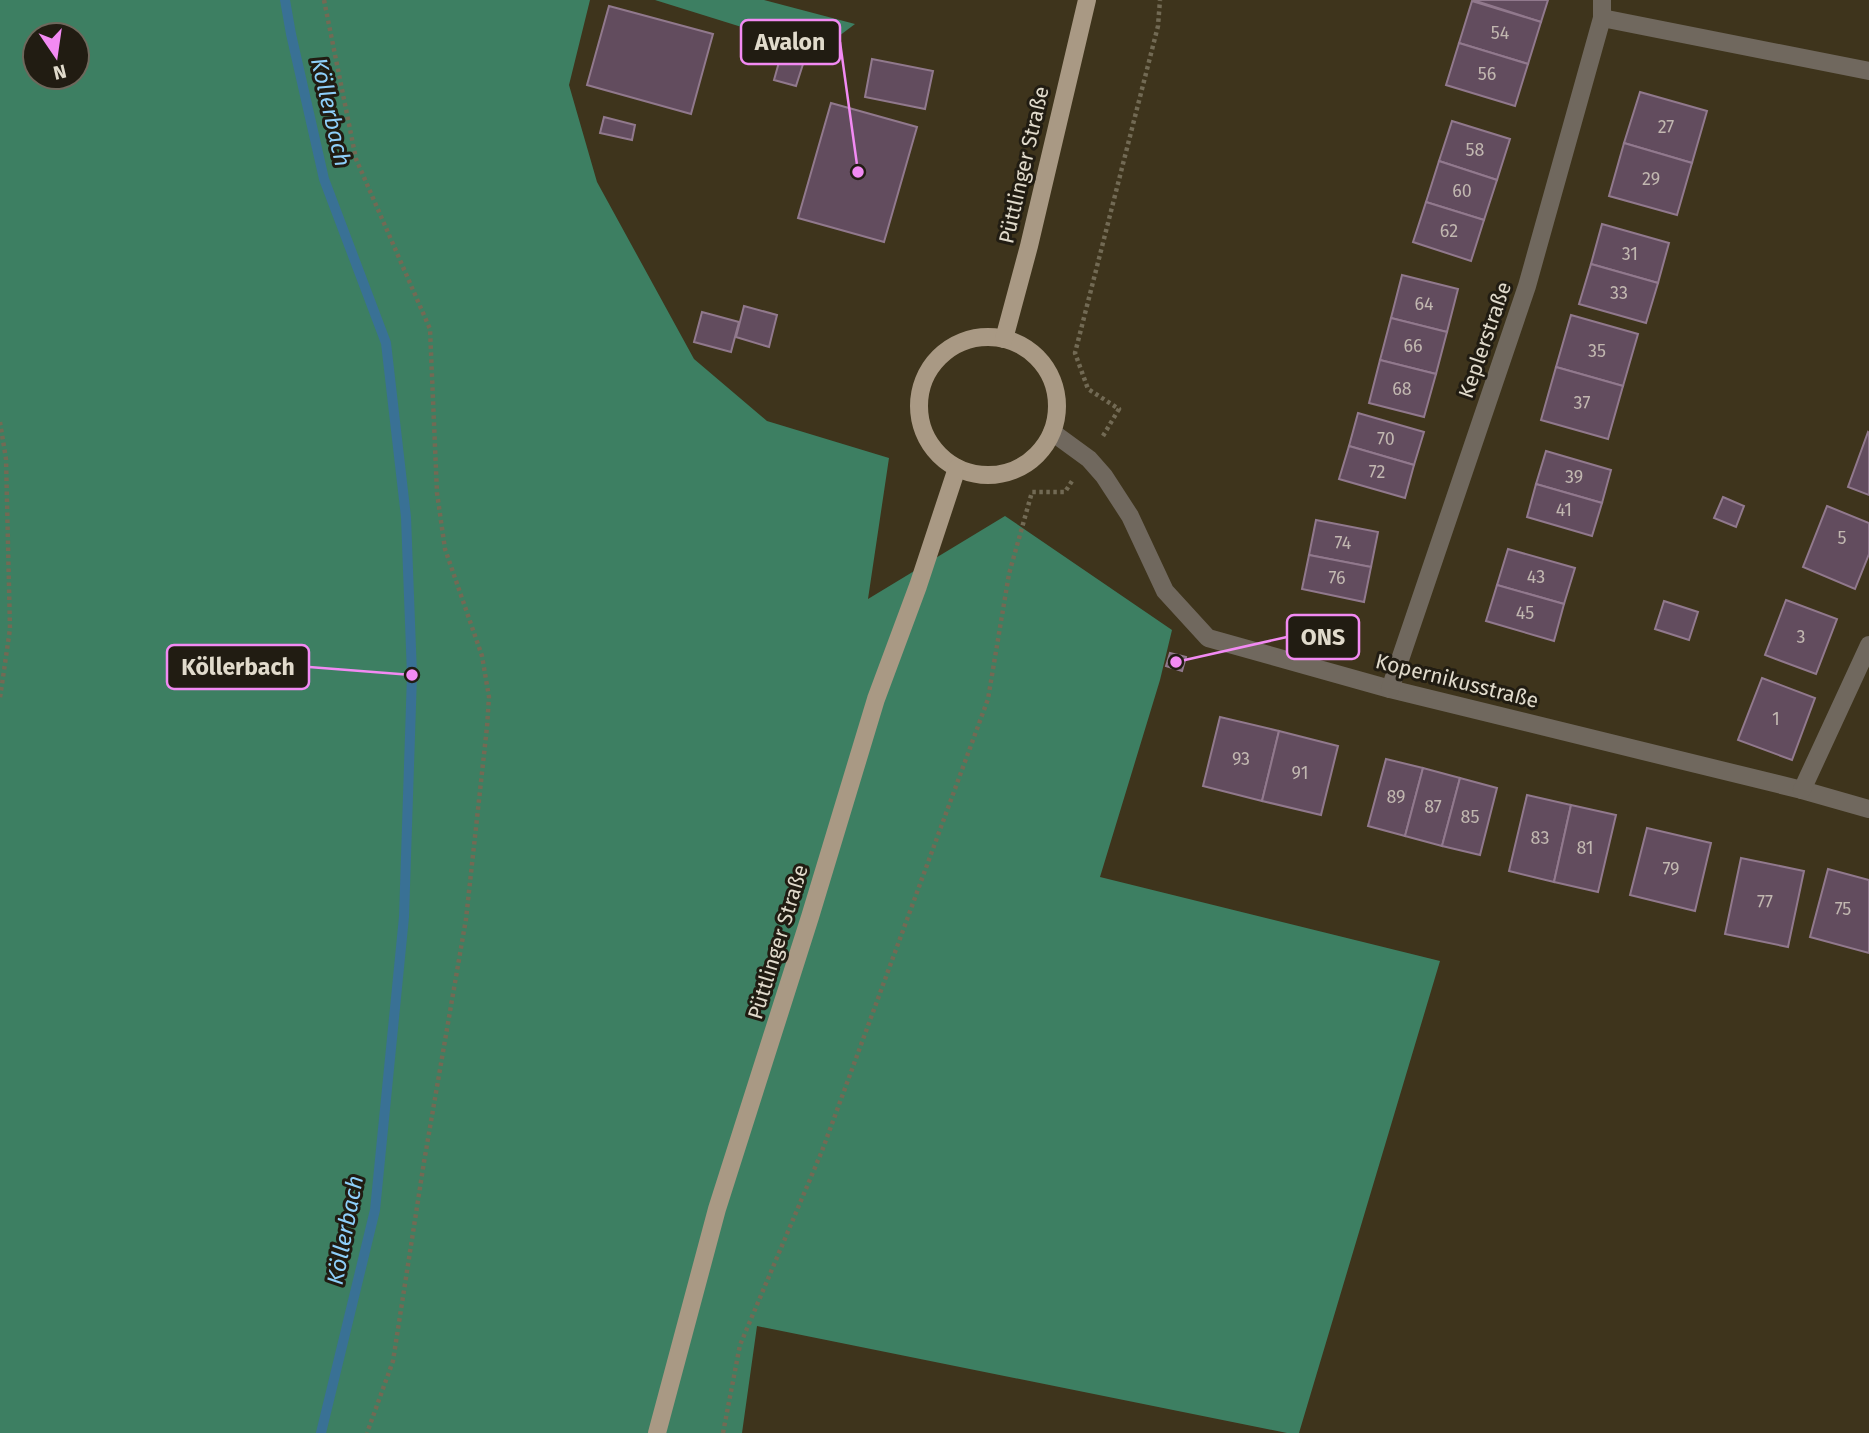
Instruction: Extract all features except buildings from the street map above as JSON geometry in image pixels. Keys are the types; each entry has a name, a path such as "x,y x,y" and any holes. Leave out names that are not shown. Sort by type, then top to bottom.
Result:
{"main road":[{"name":"Püttlinger Straße","path":"1004,339 1029,246 1087,0"},
{"path":"981,337 1004,339 1026,348 1043,365 1054,386 1057,409 1052,432 1040,452 1023,466 1001,474 979,474 957,468 939,455 926,437 919,416 919,394 927,373 941,355 960,343 981,337"},
{"name":"Püttlinger Straße","path":"657,1433 717,1209 876,699 918,586 957,468"}],"street":[{"name":"Keplerstraße","path":"1390,689 1527,286 1602,18 1602,0"},
{"path":"1602,18 1869,71"},
{"name":"Kopernikusstraße","path":"1052,432 1089,459 1104,476 1130,516 1165,592 1208,638 1390,689 1802,790 1869,809"},
{"path":"1802,790 1869,645"}],"path":[{"path":"324,0 356,159 430,328 437,493 444,549 482,656 489,697 466,919 393,1361 367,1433"},
{"path":"723,1433 740,1345 822,1151 988,699 1009,574 1032,492 1065,492 1089,459 1119,409 1088,389 1075,353 1158,26 1160,0"},
{"path":"0,422 6,460 10,629 0,698"}],"green space":[{"path":"0,0 590,0 569,85 597,182 694,359 767,421 889,458 868,599 1005,516 1172,630 1160,680 1100,877 1440,961 1299,1433 1287,1433 757,1326 742,1433 0,1433"},
{"path":"655,0 764,0 855,24 819,51"}],"waterway":[{"name":"Köllerbach","path":"285,0 324,179 386,343 406,517 412,675 404,917 375,1210 321,1433"}],"place":[{"name":"Avalon","path":"858,172"},
{"name":"ONS","path":"1176,662"},
{"name":"Köllerbach","path":"412,675"}]}
